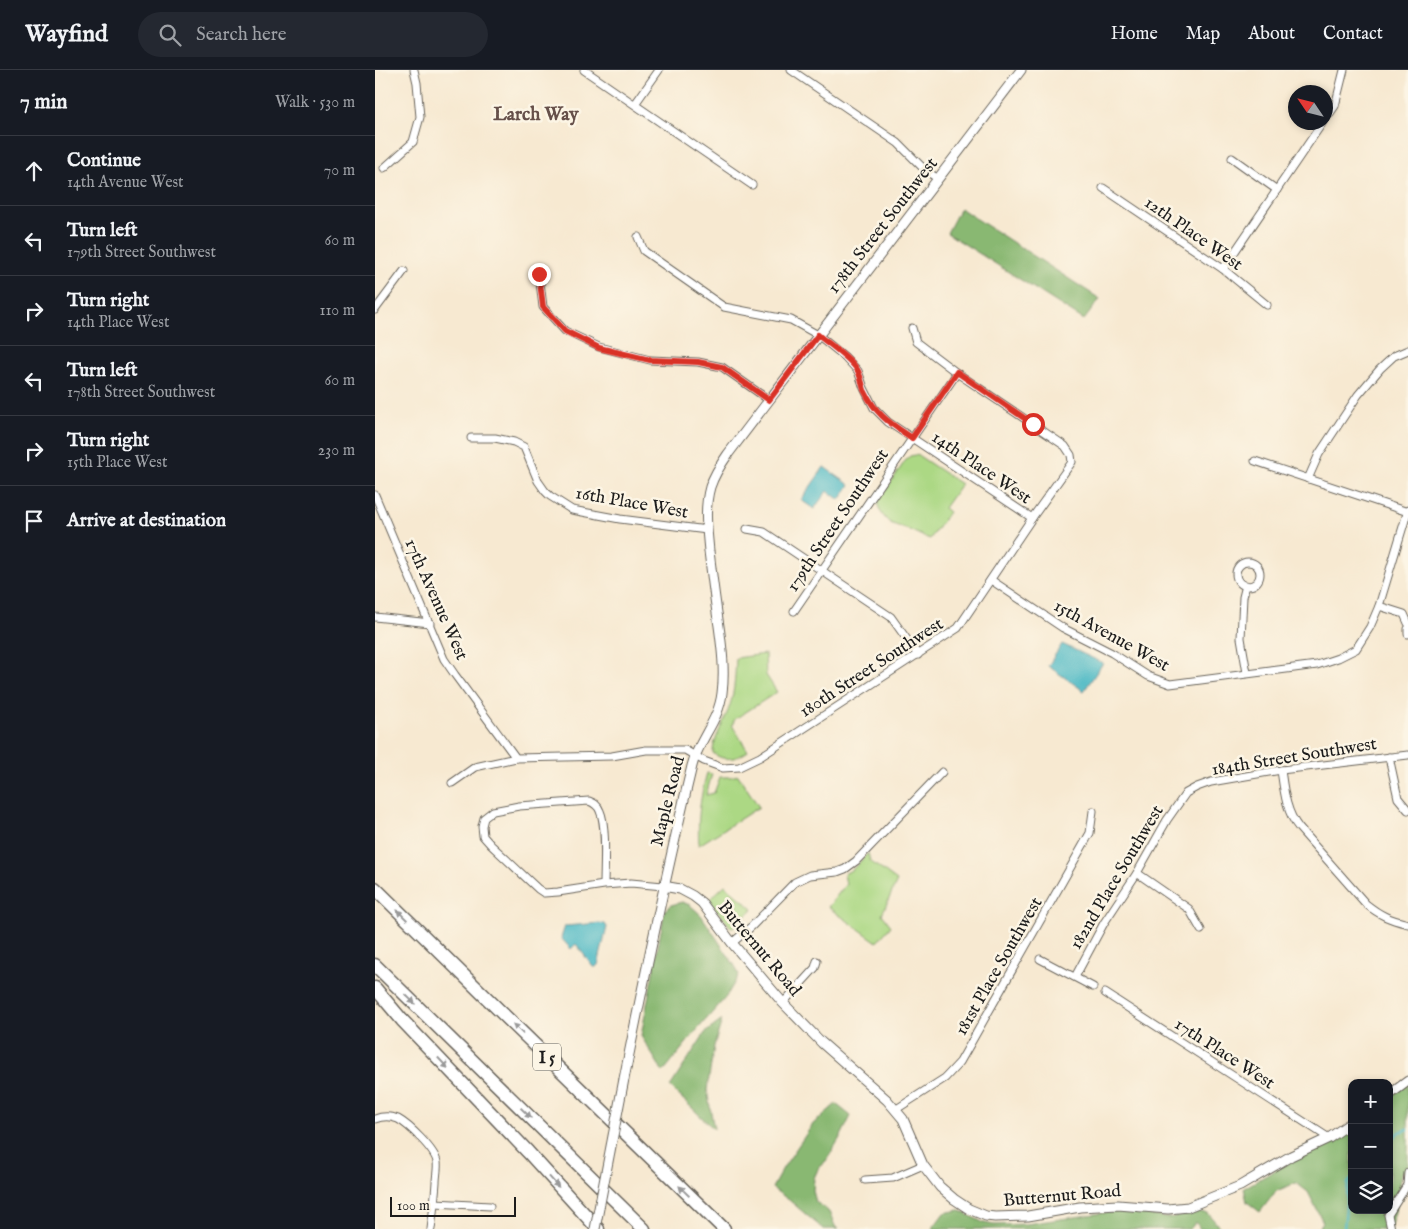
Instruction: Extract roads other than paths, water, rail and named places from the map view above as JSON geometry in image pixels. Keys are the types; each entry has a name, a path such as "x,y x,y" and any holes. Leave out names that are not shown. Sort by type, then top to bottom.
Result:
{"highway":[{"name":"I 5","path":"375,888 722,1228"},
{"path":"375,965 644,1229"},
{"path":"375,988 402,1020 597,1229"}],"street":[{"path":"384,168 413,142 420,117 414,70"},
{"path":"584,70 752,185"},
{"path":"635,104 659,70"},
{"path":"791,70 898,143 924,169 938,179"},
{"name":"178th Street Southwest","path":"769,400 1021,70"},
{"path":"1333,109 1344,71 1335,70"},
{"path":"1223,269 1318,130"},
{"path":"1232,158 1277,190"},
{"name":"12th Place West","path":"1103,188 1223,269 1267,305"},
{"name":"14th Place West","path":"638,237 644,251 724,307 791,320 818,335 845,357 858,371 874,408 888,422 1032,518"},
{"path":"375,310 404,271"},
{"path":"539,274 543,307 565,331 599,348 650,360 698,362 722,367 769,400"},
{"path":"912,328 916,342 957,372"},
{"path":"1308,479 1319,454 1358,395 1380,368 1394,356 1408,350"},
{"name":"179th Street Southwest","path":"794,611 957,372"},
{"name":"180th Street Southwest","path":"695,755 723,768 739,767 759,758 959,628 1032,518 1073,462 1065,446 957,372"},
{"name":"Maple Road","path":"597,1229 624,1079 663,886 695,755 711,728 722,694 723,670 721,647 707,530 708,498 717,471 769,400"},
{"name":"16th Place West","path":"471,438 495,438 514,442 524,447 542,486 550,496 572,510 621,519 707,530"},
{"path":"1255,460 1408,511"},
{"name":"17th Avenue West","path":"375,495 444,659 516,758"},
{"name":"15th Avenue West","path":"991,580 1063,628 1112,652 1148,676 1170,684 1247,673 1317,666 1356,649 1370,627 1379,606 1408,511"},
{"path":"747,529 764,532 891,617 918,655"},
{"path":"1245,585 1241,638 1247,673"},
{"path":"1379,606 1404,614 1408,623"},
{"path":"375,617 429,623"},
{"path":"1408,629 1408,634"},
{"path":"452,783 475,767 516,758 612,756 646,750 685,750 695,755"},
{"name":"184th Street Southwest","path":"1186,794 1197,787 1211,782 1281,770 1408,755"},
{"path":"1389,757 1398,798 1408,810"},
{"path":"1281,770 1287,806 1293,822 1366,904 1379,914 1408,924"},
{"path":"732,943 752,926 795,882 810,874 837,872 856,861 942,772"},
{"name":"182nd Place Southwest","path":"1075,976 1104,923 1137,874 1167,820 1186,794"},
{"path":"604,885 603,822 598,806 589,801 519,806 493,811 484,818 482,826 483,836 519,872 545,893 631,883 663,886"},
{"name":"181st Place Southwest","path":"895,1110 945,1078 960,1062 1090,833 1093,811"},
{"path":"1137,874 1189,909 1201,930"},
{"name":"Butternut Road","path":"663,886 680,889 702,903 732,943 783,1003 822,1043 887,1100 903,1119 923,1166 934,1180 947,1194 969,1209 986,1216 1028,1216 1080,1207 1117,1205 1168,1209 1188,1207 1240,1186 1291,1156 1329,1138 1349,1124"},
{"path":"1040,959 1093,987"},
{"path":"783,1003 815,968 817,961"},
{"name":"17th Place West","path":"1105,993 1329,1138"},
{"path":"1393,1092 1408,1081"},
{"path":"375,1119 381,1116 390,1117 406,1124 435,1156 437,1164 435,1203 431,1229"},
{"path":"865,1180 893,1178 923,1166"},
{"path":"1391,1229 1389,1215 1407,1185 1408,1173"},
{"path":"435,1203 490,1206"}],"water":[{"path":"824,467 850,485 840,500 827,491 814,509 801,500"},
{"path":"1062,644 1103,663 1084,691 1048,666"},
{"path":"605,924 607,927 598,965 593,967 576,944 571,949 561,938 565,926"}],"waterway":[{"path":"1393,1137 1399,1132 1408,1129"},
{"path":"1344,1229 1348,1183"}],"district":[{"name":"Larch Way","path":"536,113"}]}
